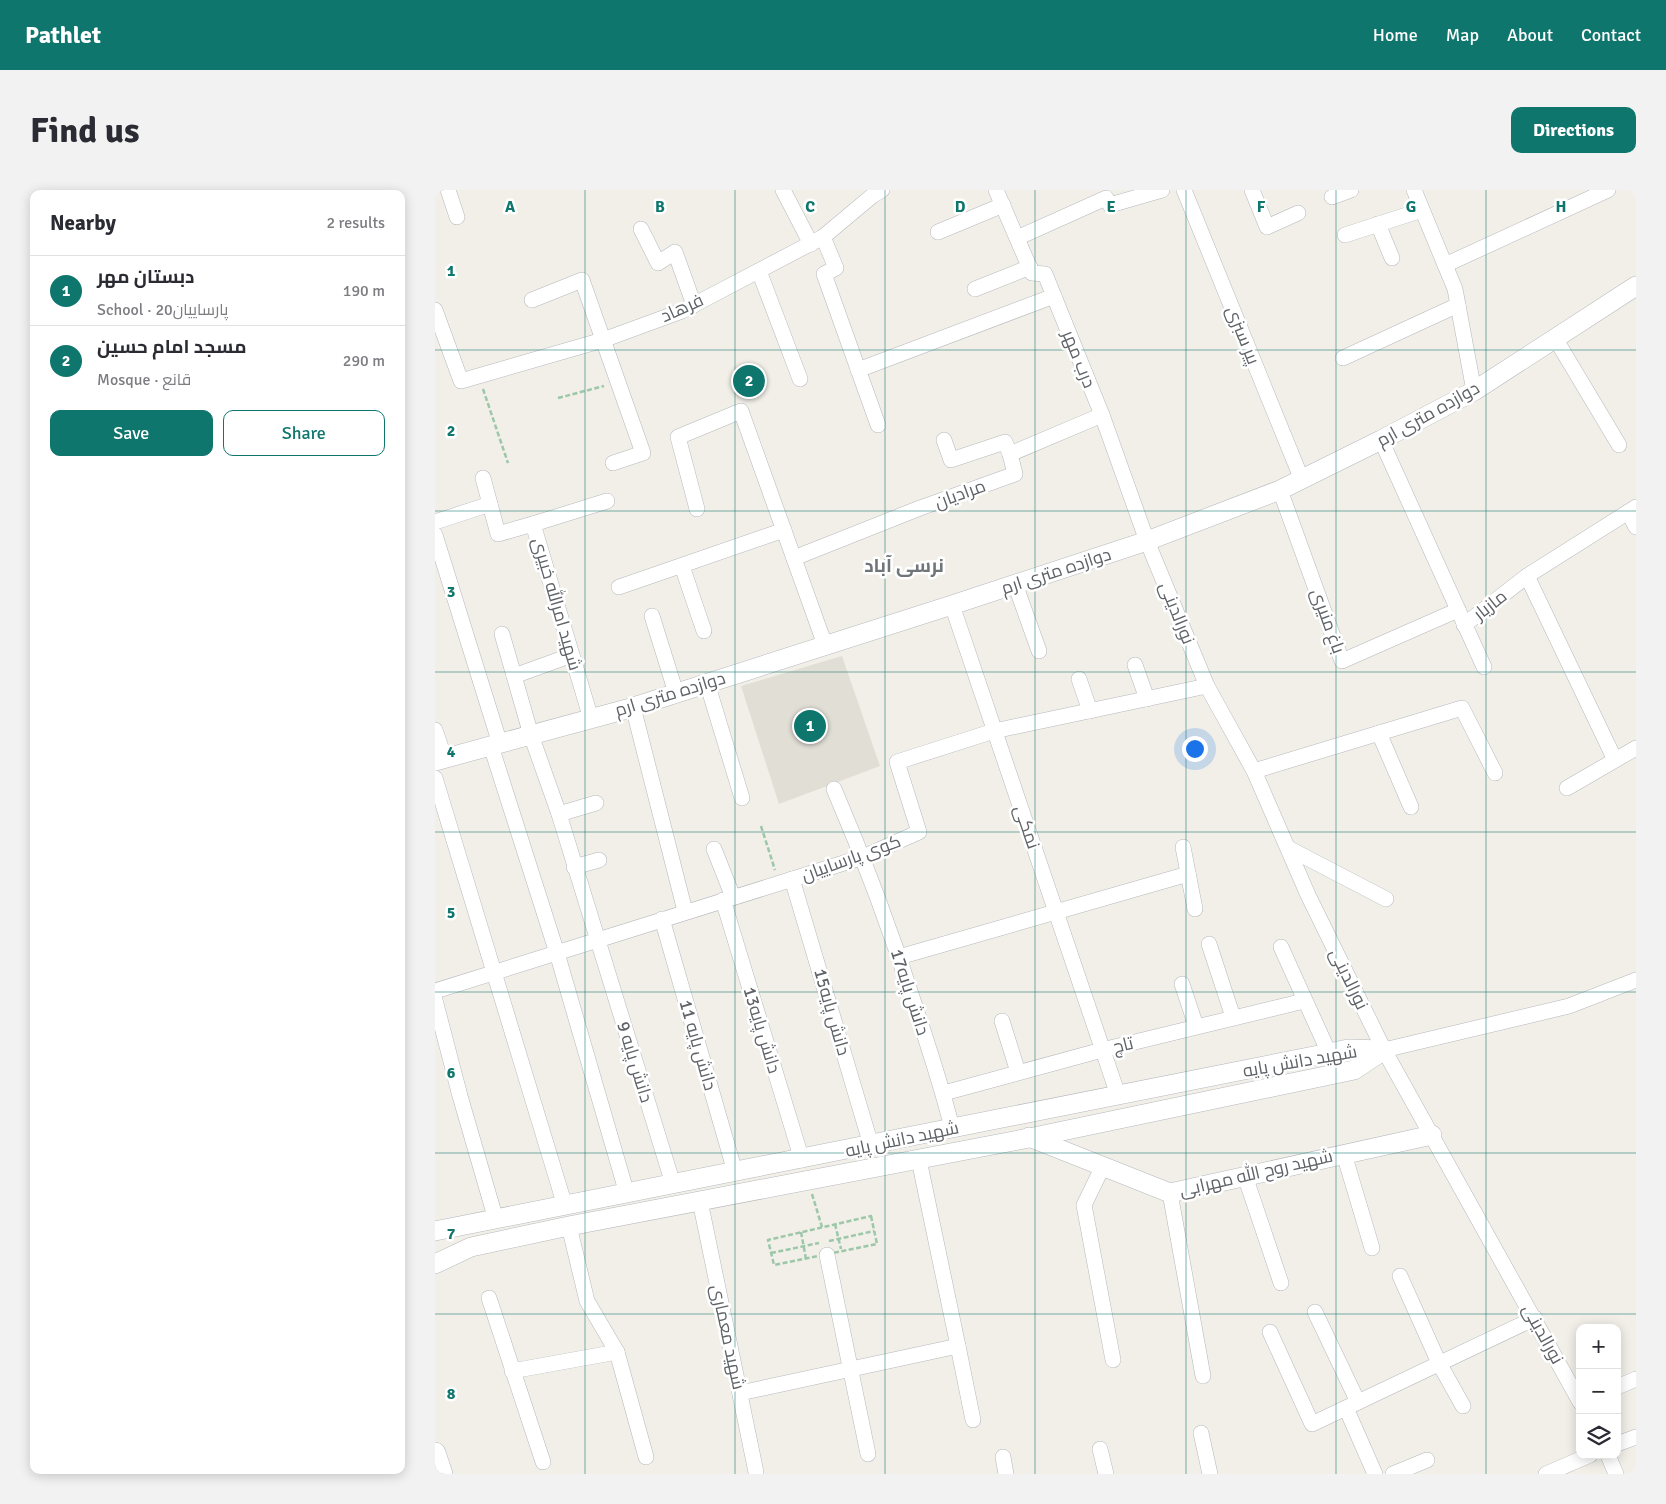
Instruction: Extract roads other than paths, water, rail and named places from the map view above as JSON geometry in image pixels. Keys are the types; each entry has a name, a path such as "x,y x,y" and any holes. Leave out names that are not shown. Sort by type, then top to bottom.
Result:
{"street":[{"path":"449,190 457,217"},
{"path":"783,190 836,268 824,274 878,425"},
{"name":"فرهاد","path":"442,353 461,382 603,340 694,304 817,241 882,190"},
{"path":"975,289 1029,267 996,190"},
{"path":"1017,238 1106,198 1110,205 1162,190"},
{"name":"پیر سبزی","path":"1184,190 1302,480"},
{"path":"1252,190 1267,227 1298,213"},
{"path":"1332,198 1351,190"},
{"path":"1414,190 1455,289 1474,391"},
{"path":"1445,265 1608,190"},
{"path":"938,232 1003,205"},
{"path":"1345,235 1422,210"},
{"path":"1378,224 1393,258"},
{"path":"641,229 658,263 675,252 694,304"},
{"name":"درب مهر","path":"1029,267 1032,273 1045,274 1102,416 1147,541"},
{"path":"759,271 800,379"},
{"path":"532,300 582,280 643,454 613,463"},
{"name":"دوازده متری ارم","path":"440,760 633,707 952,605 1147,541 1280,490 1474,391 1636,286"},
{"path":"858,370 1054,296"},
{"path":"1343,358 1458,305"},
{"path":"435,310 442,353"},
{"path":"1555,338 1619,445"},
{"path":"697,509 679,437 741,411 825,645"},
{"path":"944,440 951,460 1005,442 1009,454 1102,416"},
{"name":"مازیار","path":"1381,440 1465,625 1527,576 1632,510"},
{"name":"مرادیان","path":"794,558 920,508 1015,474 1009,454"},
{"name":"شهید امرالله خبیری","path":"483,478 498,534 533,524 591,719"},
{"name":"باغ منیری","path":"1280,490 1342,661 1458,610"},
{"path":"533,524 607,500"},
{"path":"435,522 490,504"},
{"path":"1632,510 1636,527"},
{"path":"619,587 784,530"},
{"path":"435,536 627,1194"},
{"name":"نورالدینی","path":"1147,541 1207,686 1254,771 1288,848 1384,1050 1576,1395"},
{"path":"682,566 704,631"},
{"path":"1527,576 1615,760"},
{"path":"1015,584 1039,651"},
{"name":"نمکی","path":"952,605 1118,1095"},
{"path":"652,616 676,693"},
{"path":"1465,625 1483,667"},
{"name":"دانش پایه 9","path":"502,634 531,735 559,814 574,868 673,1184"},
{"path":"514,676 572,655"},
{"path":"1135,665 1147,698"},
{"path":"1079,679 1090,711"},
{"path":"707,683 742,798"},
{"name":"کوی پارساییان","path":"435,991 685,911 863,857 919,832 897,762 994,731 1207,686"},
{"path":"633,707 685,911"},
{"path":"1254,771 1462,708 1495,773"},
{"path":"435,730 440,760"},
{"path":"1379,733 1411,808"},
{"path":"1567,788 1636,748"},
{"path":"435,778 565,1206"},
{"name":"دانش پایه17","path":"834,789 863,857 899,957 944,1093 953,1128"},
{"path":"559,814 596,803"},
{"path":"1183,847 1195,909"},
{"path":"1288,848 1386,899"},
{"name":"دانش پایه13","path":"714,849 801,1160"},
{"path":"574,868 599,860"},
{"path":"899,957 1188,874"},
{"name":"دانش پایه15","path":"786,881 871,1145"},
{"name":"دانش پایه 11","path":"661,919 735,1172"},
{"path":"1209,944 1233,1017"},
{"path":"1281,947 1304,1002 1329,1053"},
{"path":"1384,1050 1569,1006 1636,980"},
{"path":"1182,984 1196,1026"},
{"path":"435,1000 460,1096 496,1220"},
{"name":"تاچ","path":"944,1093 1196,1026 1304,1002"},
{"path":"1002,1021 1018,1072"},
{"name":"شهید دانش پایه","path":"435,1230 496,1220 801,1160 1348,1049 1384,1050"},
{"name":"شهید دانش پایه","path":"435,1264 471,1247 569,1226 919,1160 1354,1070 1384,1050"},
{"path":"1024,1114 1029,1138"},
{"name":"شهید روح الله مهرابی","path":"1029,1138 1170,1193 1432,1136"},
{"path":"1343,1154 1372,1248"},
{"path":"919,1160 973,1420"},
{"path":"1103,1166 1084,1205 1113,1360"},
{"path":"1245,1176 1281,1283"},
{"path":"1170,1193 1203,1376"},
{"name":"شهید معماری","path":"700,1201 756,1472"},
{"path":"569,1226 587,1301 617,1352 646,1457"},
{"path":"834,1254 851,1369 867,1454"},
{"path":"1400,1276 1439,1363 1463,1406"},
{"path":"489,1298 511,1371 543,1462"},
{"path":"1315,1312 1352,1405 1375,1474"},
{"path":"1270,1332 1312,1424 1535,1318"},
{"path":"740,1393 958,1346"},
{"path":"511,1371 617,1352"},
{"path":"1621,1385 1636,1379"},
{"path":"1201,1433 1210,1474"},
{"path":"1621,1443 1636,1437"},
{"path":"1100,1449 1106,1474"},
{"path":"1003,1458 1006,1474"},
{"path":"1546,1474 1582,1459"},
{"path":"1610,1459 1616,1474"},
{"path":"1393,1474 1427,1460"}],"place":[{"name":"مسجد امام حسین","path":"749,381"},
{"name":"دبستان مهر","path":"810,726"}],"district":[{"name":"نرسی آباد","path":"904,566"}]}
